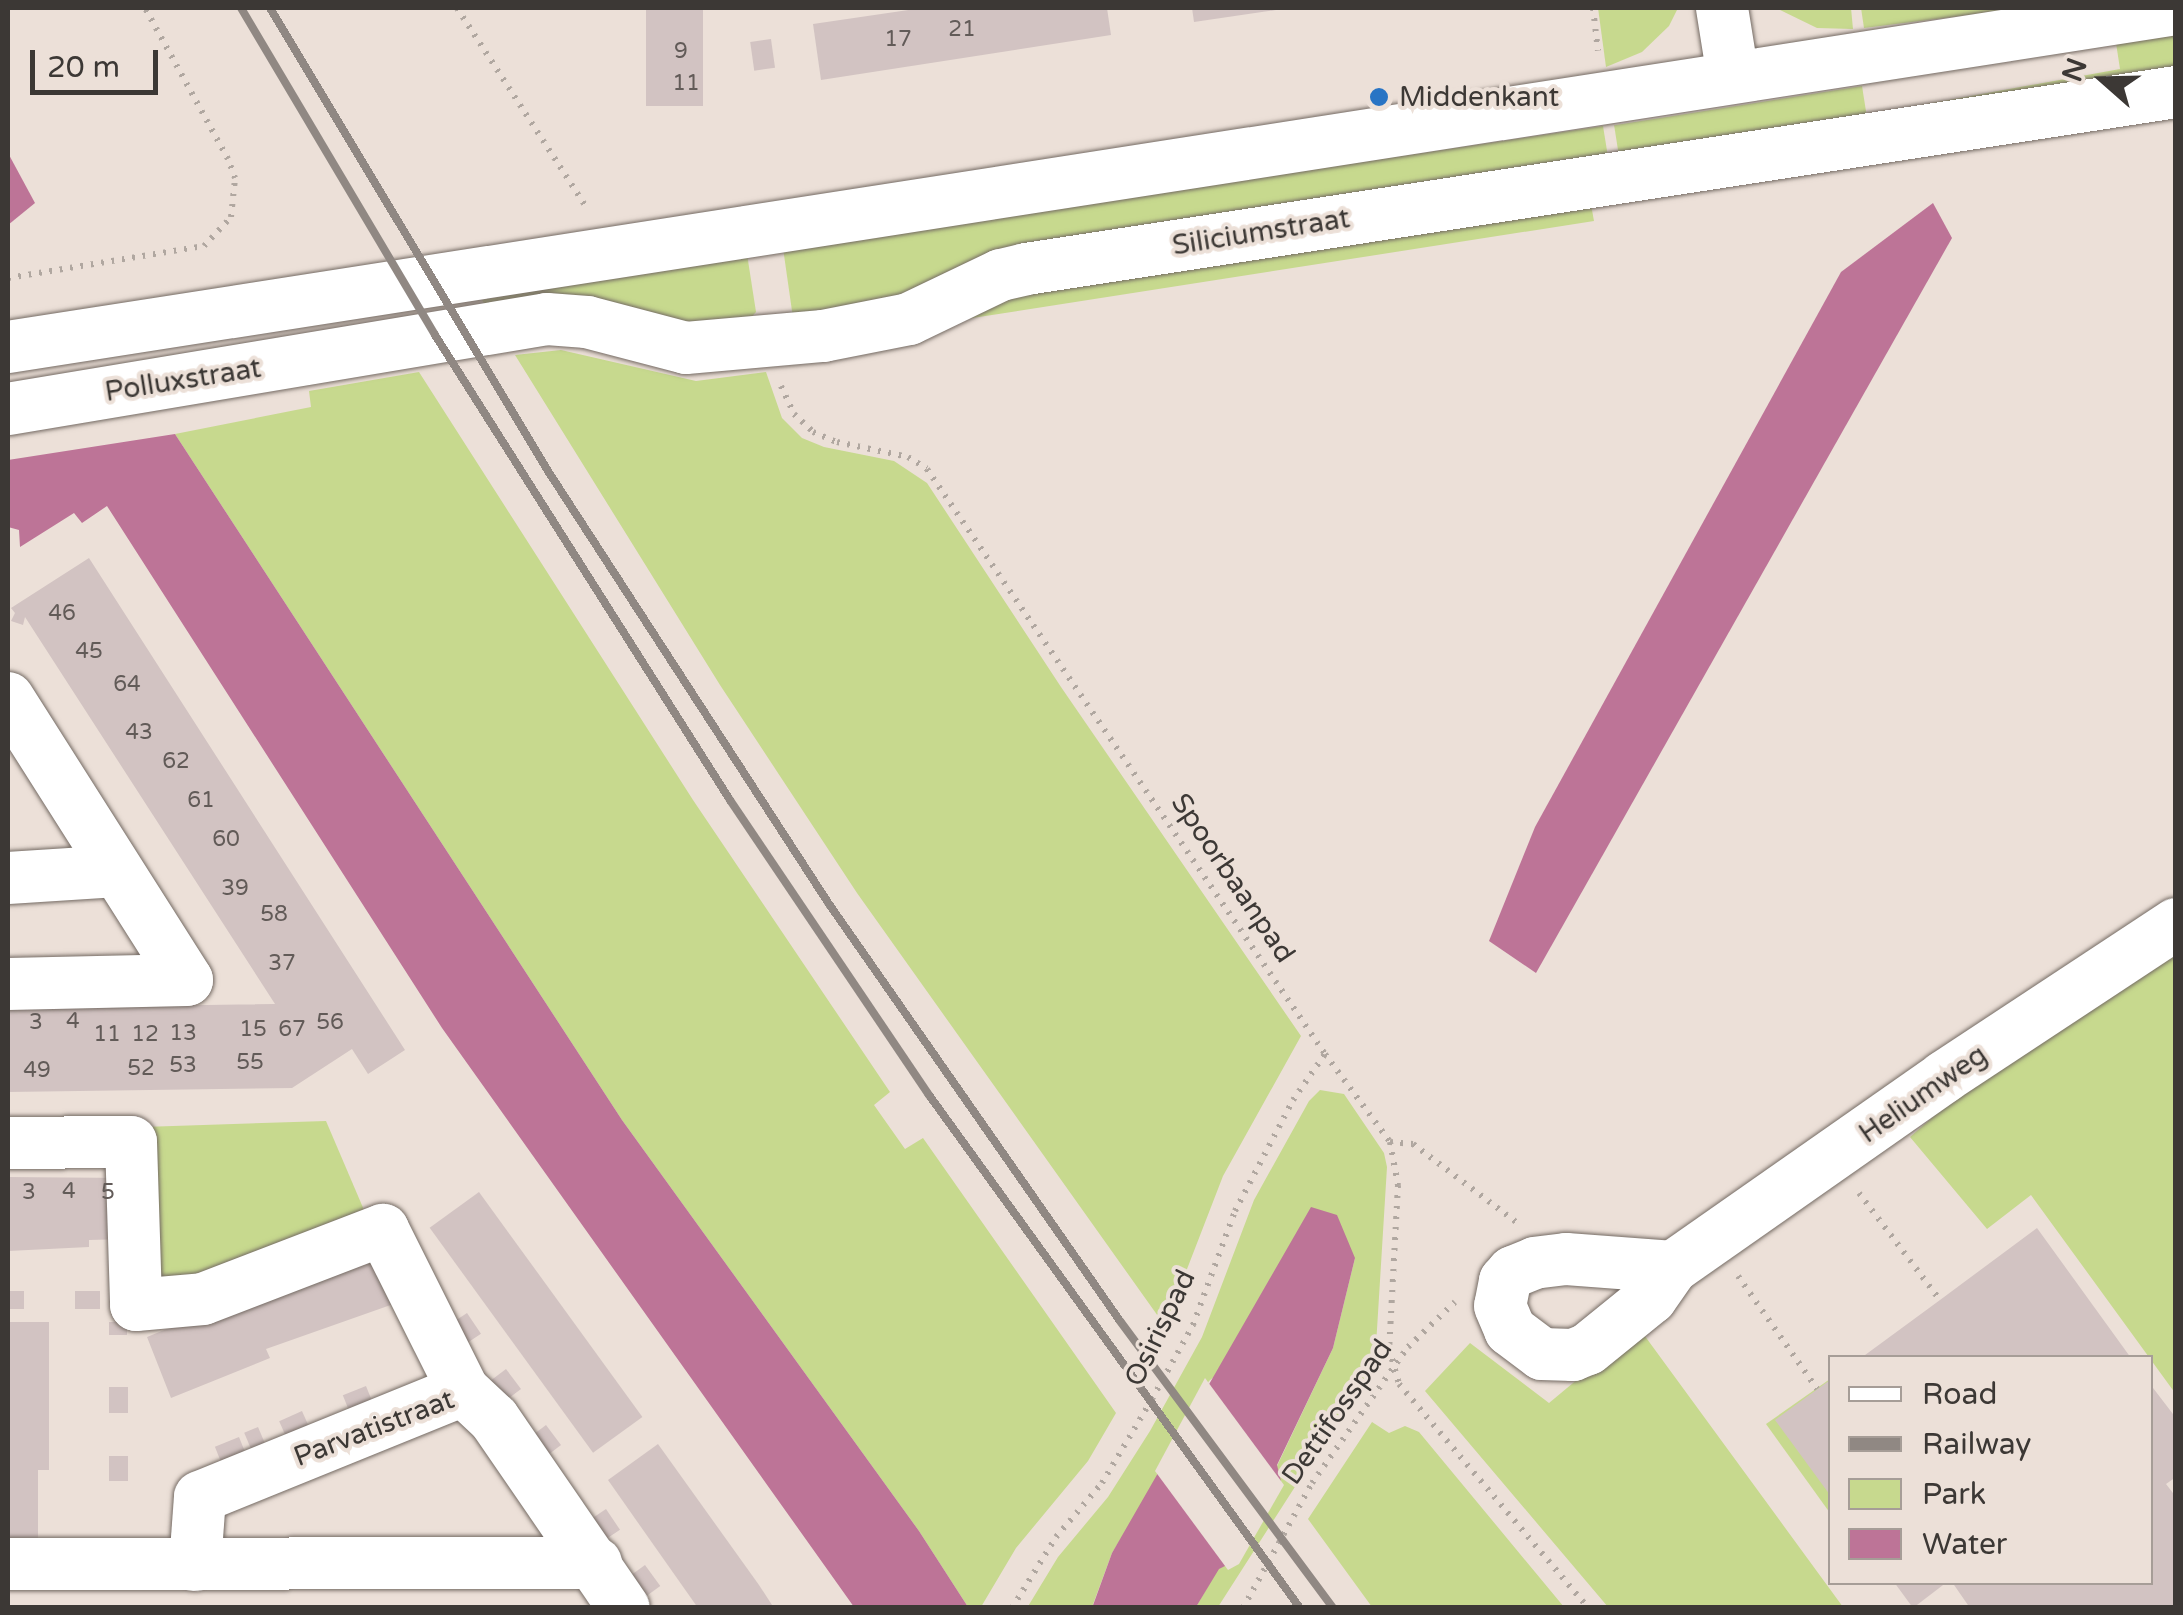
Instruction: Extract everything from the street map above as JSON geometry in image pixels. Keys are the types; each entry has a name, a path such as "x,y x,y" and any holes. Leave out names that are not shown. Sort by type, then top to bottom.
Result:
{"street":[{"path":"1722,8 1732,77"},
{"path":"8,347 2176,9"},
{"name":"Siliciumstraat","path":"358,350 547,319 587,322 686,348 772,342 909,319 1001,275 1026,269 2176,92"},
{"name":"Polluxstraat","path":"8,409 358,350"},
{"path":"8,698 31,770 117,871 187,980 8,984"},
{"path":"8,878 117,871"},
{"name":"Heliumweg","path":"1505,1281 1500,1306 1510,1330 1524,1345 1558,1357 1588,1348 1651,1298 1692,1253 1944,1077 2176,924"},
{"path":"8,1143 131,1142 136,1304 202,1299 382,1230 463,1390"},
{"path":"1505,1281 1524,1265 1566,1258 1692,1253"},
{"name":"Parvatistraat","path":"195,1564 200,1497 463,1390 494,1419 624,1608"},
{"path":"8,1564 596,1563"}],"path":[{"path":"8,278 204,246 231,217 235,178 228,159 145,8"},
{"path":"457,8 585,208"},
{"name":"Spoorbaanpad","path":"772,342 782,388 794,414 813,432 837,442 908,457 927,469 1325,1054 1390,1142 1398,1167 1389,1316 1392,1369 1411,1404 1588,1608"},
{"name":"Osirispad","path":"1012,1608 1028,1578 1102,1483 1152,1399 1192,1325 1235,1211 1293,1100 1325,1054"},
{"path":"1390,1142 1413,1144 1566,1258"},
{"path":"1832,1158 1940,1300"},
{"path":"1692,1253 1818,1389"},
{"name":"Dettifosspad","path":"1242,1608 1312,1484 1408,1347 1461,1296 1483,1282 1505,1281"}],"green space":[{"path":"1598,8 1678,8 1669,26 1642,52 1606,67"},
{"path":"1776,8 1851,8 1853,29 1817,28"},
{"path":"1861,8 2025,8 1864,28"},
{"path":"2175,34 2175,74 1877,113 2120,69 2116,43"},
{"path":"1862,86 1868,123 1620,162 1614,125"},
{"path":"1603,126 1609,163 793,318 783,248"},
{"path":"1590,199 1594,221 966,319 995,296"},
{"path":"747,254 756,312 743,326 488,310 482,300"},
{"path":"561,350 696,381 766,372 782,418 802,438 824,447 894,461 927,483 1061,687 1301,1036 1223,1176 1165,1326 857,893 720,685 515,355"},
{"path":"419,372 693,800 890,1092 874,1105 905,1149 923,1138 1116,1413 1088,1461 1016,1548 981,1607 968,1607 919,1531 622,1120 175,434 311,407 309,391"},
{"path":"2175,953 2175,1393 2153,1363 2153,1355 2147,1355 2031,1195 1987,1229 1910,1137 1958,1095"},
{"path":"1320,1090 1344,1094 1384,1153 1387,1167 1375,1362 1218,1607 1196,1607 1277,1466 1333,1348 1355,1258 1209,1381 1157,1480 1112,1553 1092,1607 1027,1608 1058,1557 1108,1497 1150,1431 1202,1337 1254,1200 1309,1101"},
{"path":"326,1121 370,1224 201,1285 156,1281 143,1127"},
{"path":"1639,1328 1843,1607 1608,1607 1425,1391 1470,1343 1549,1403"},
{"path":"1828,1380 1828,1510 1766,1424"},
{"path":"1372,1422 1389,1433 1405,1426 1419,1432 1564,1607 1372,1607 1308,1519"}],"water":[{"path":"8,153 35,203 8,225"},
{"path":"1933,203 1952,238 1536,973 1489,941 1535,827 1841,272"},
{"path":"175,434 622,1120 919,1531 968,1607 854,1607 442,1028 107,506 82,523 74,513 20,547 19,530 8,527 8,460"},
{"path":"1311,1207 1337,1215 1355,1258 1333,1348 1277,1465 1281,1481 1235,1561 1219,1569 1196,1607 1092,1608 1112,1553"}],"pier":[{"path":"1205,1378 1284,1485 1239,1564 1228,1570 1155,1471"}],"building":[{"path":"646,8 703,8 703,106 646,106"},
{"path":"922,8 1107,8 1111,35 821,80 813,24"},
{"path":"1192,8 1276,8 1276,10 1194,22"},
{"path":"771,39 775,68 754,71 750,42"},
{"path":"89,558 405,1050 368,1074 352,1049 292,1088 8,1092 8,1008 275,1004 25,617 23,625 11,621 15,613 11,608"},
{"path":"8,1177 127,1178 127,1239 89,1240 89,1247 8,1251"},
{"path":"479,1192 642,1417 593,1453 430,1228"},
{"path":"2037,1228 2129,1355 1865,1355"},
{"path":"379,1243 402,1301 266,1349 270,1358 171,1398 147,1337"},
{"path":"8,1291 24,1291 24,1309 8,1309"},
{"path":"75,1291 100,1291 100,1309 75,1309"},
{"path":"467,1313 481,1334 465,1344 451,1324"},
{"path":"8,1322 49,1322 49,1470 38,1470 38,1546 8,1546"},
{"path":"109,1322 127,1322 127,1335 109,1335"},
{"path":"506,1369 521,1389 506,1400 491,1380"},
{"path":"1828,1381 1828,1492 1775,1420"},
{"path":"366,1386 373,1403 350,1412 343,1395"},
{"path":"109,1387 128,1387 128,1413 109,1413"},
{"path":"2153,1388 2176,1418 2176,1477 2166,1484 2176,1497 2176,1608 1970,1608 1954,1585 2153,1585"},
{"path":"302,1411 310,1429 287,1439 279,1421"},
{"path":"546,1425 561,1445 546,1456 531,1436"},
{"path":"258,1427 266,1446 252,1452 244,1433"},
{"path":"239,1437 246,1454 222,1463 215,1447"},
{"path":"658,1444 774,1608 698,1608 608,1480"},
{"path":"109,1456 128,1456 128,1481 109,1481"},
{"path":"606,1509 620,1530 605,1540 591,1519"},
{"path":"645,1565 660,1586 647,1596 631,1575"},
{"path":"1896,1585 1943,1585 1913,1608"}],"railway":[{"path":"241,8 435,335 730,800 929,1095 1300,1608"},
{"path":"270,8 548,471 829,904 1120,1321 1333,1608"}],"place":[{"name":"Middenkant","path":"1379,97"}]}
